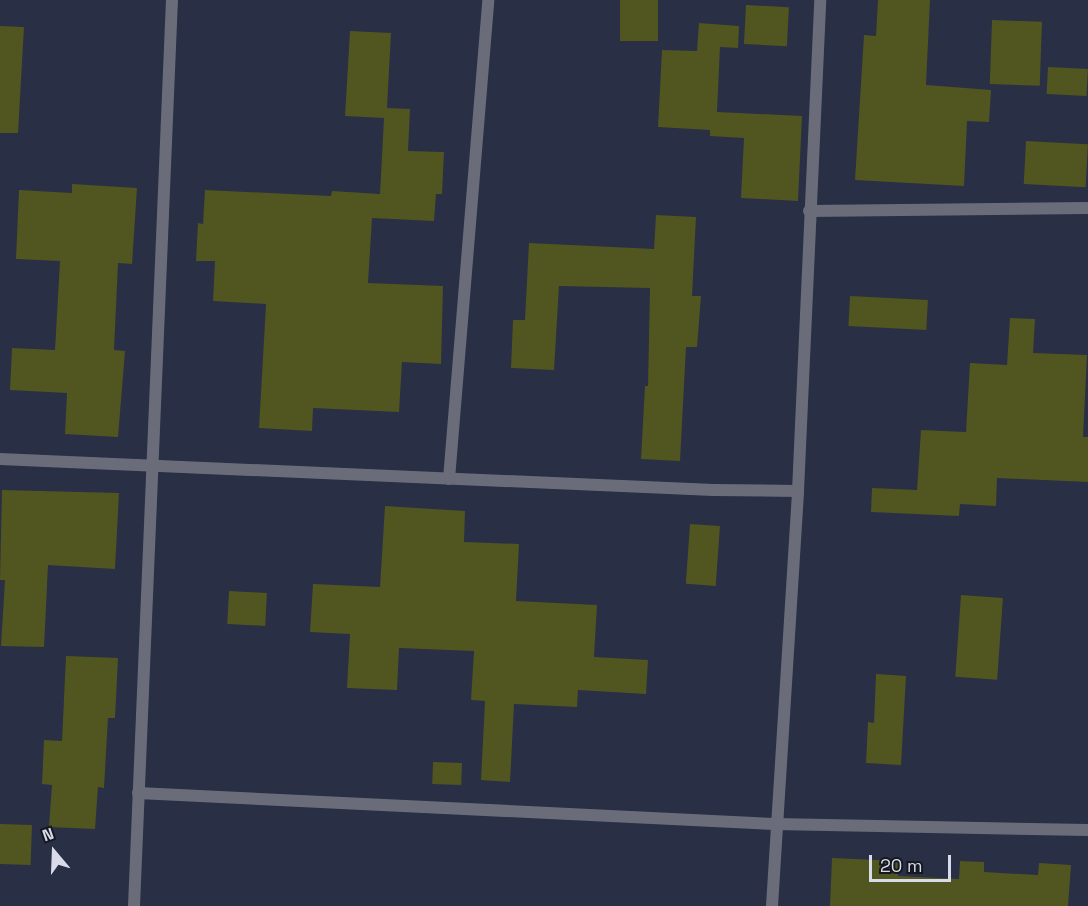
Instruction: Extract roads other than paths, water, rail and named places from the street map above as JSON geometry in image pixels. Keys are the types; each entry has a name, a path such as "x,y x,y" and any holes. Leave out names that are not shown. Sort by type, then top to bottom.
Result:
{"street":[{"path":"134,906 172,0"},
{"path":"449,479 488,0"},
{"path":"772,906 775,824 798,491 820,0"},
{"path":"809,211 1088,208"},
{"path":"0,459 449,479 798,491"},
{"path":"138,793 775,824 1088,830"}]}
